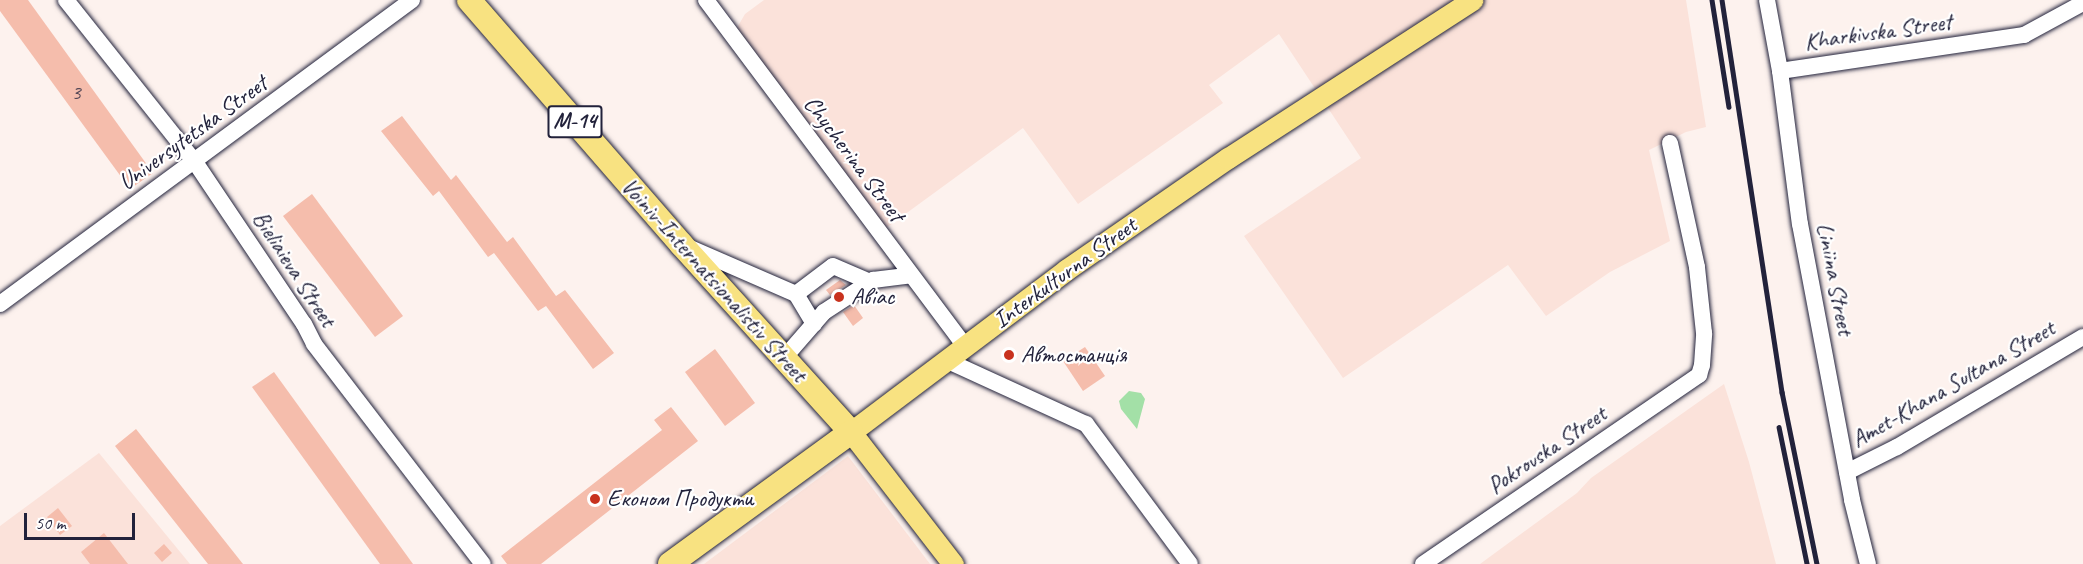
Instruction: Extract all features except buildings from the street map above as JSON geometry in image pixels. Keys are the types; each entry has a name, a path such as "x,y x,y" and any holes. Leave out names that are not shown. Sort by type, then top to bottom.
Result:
{"highway":[{"name":"Voiniv-Internatsionalistiv Street","path":"469,0 681,244 851,432"},
{"name":"Interkulturna Street","path":"670,564 851,432"}],"main road":[{"name":"Interkulturna Street","path":"851,432 1066,270 1228,158 1371,63 1472,0"},
{"name":"Voiniv-Internatsionalistiv Street","path":"851,432 953,564"}],"street":[{"name":"Bieliaieva Street","path":"66,0 195,162 304,324 314,344 483,564"},
{"name":"Universytetska Street","path":"0,303 195,162 412,0"},
{"name":"Chycherina Street","path":"706,0 965,346"},
{"name":"Liniina Street","path":"1767,0 1780,71 1800,224 1846,472 1868,564"},
{"name":"Kharkivska Street","path":"1780,71 2024,35 2083,3"},
{"name":"Pokrovska Street","path":"1423,564 1699,375 1704,333 1697,267 1670,142"},
{"path":"681,244 796,294 814,324"},
{"path":"796,294 833,266 870,282"},
{"path":"784,358 824,312 870,282 911,275"},
{"name":"Amet-Khana Sultana Street","path":"1846,472 1897,447 2083,337"},
{"path":"946,360 1086,424 1190,564"}],"shaded area":[{"path":"764,0 1686,0 1706,127 1686,132 1649,150 1670,241 1610,272 1546,316 1508,265 1343,378 1244,236 1361,158 1279,34 1209,85 1223,103 1078,204 1023,128 882,231 734,33 745,14"},
{"path":"1724,384 1749,462 1776,564 1480,564 1577,493 1591,478"},
{"path":"99,453 190,564 0,564 0,526"},
{"path":"848,456 930,564 704,564"}],"green space":[{"path":"1129,391 1141,393 1145,399 1137,429 1121,409 1119,401"}],"railway":[{"path":"1712,0 1729,107"},
{"path":"1722,0 1782,392 1817,564"},
{"path":"1779,427 1807,564"}],"place":[{"name":"Авіас","path":"839,297"},
{"name":"Автостанція","path":"1009,355"},
{"name":"Економ Продукти","path":"595,499"}]}
